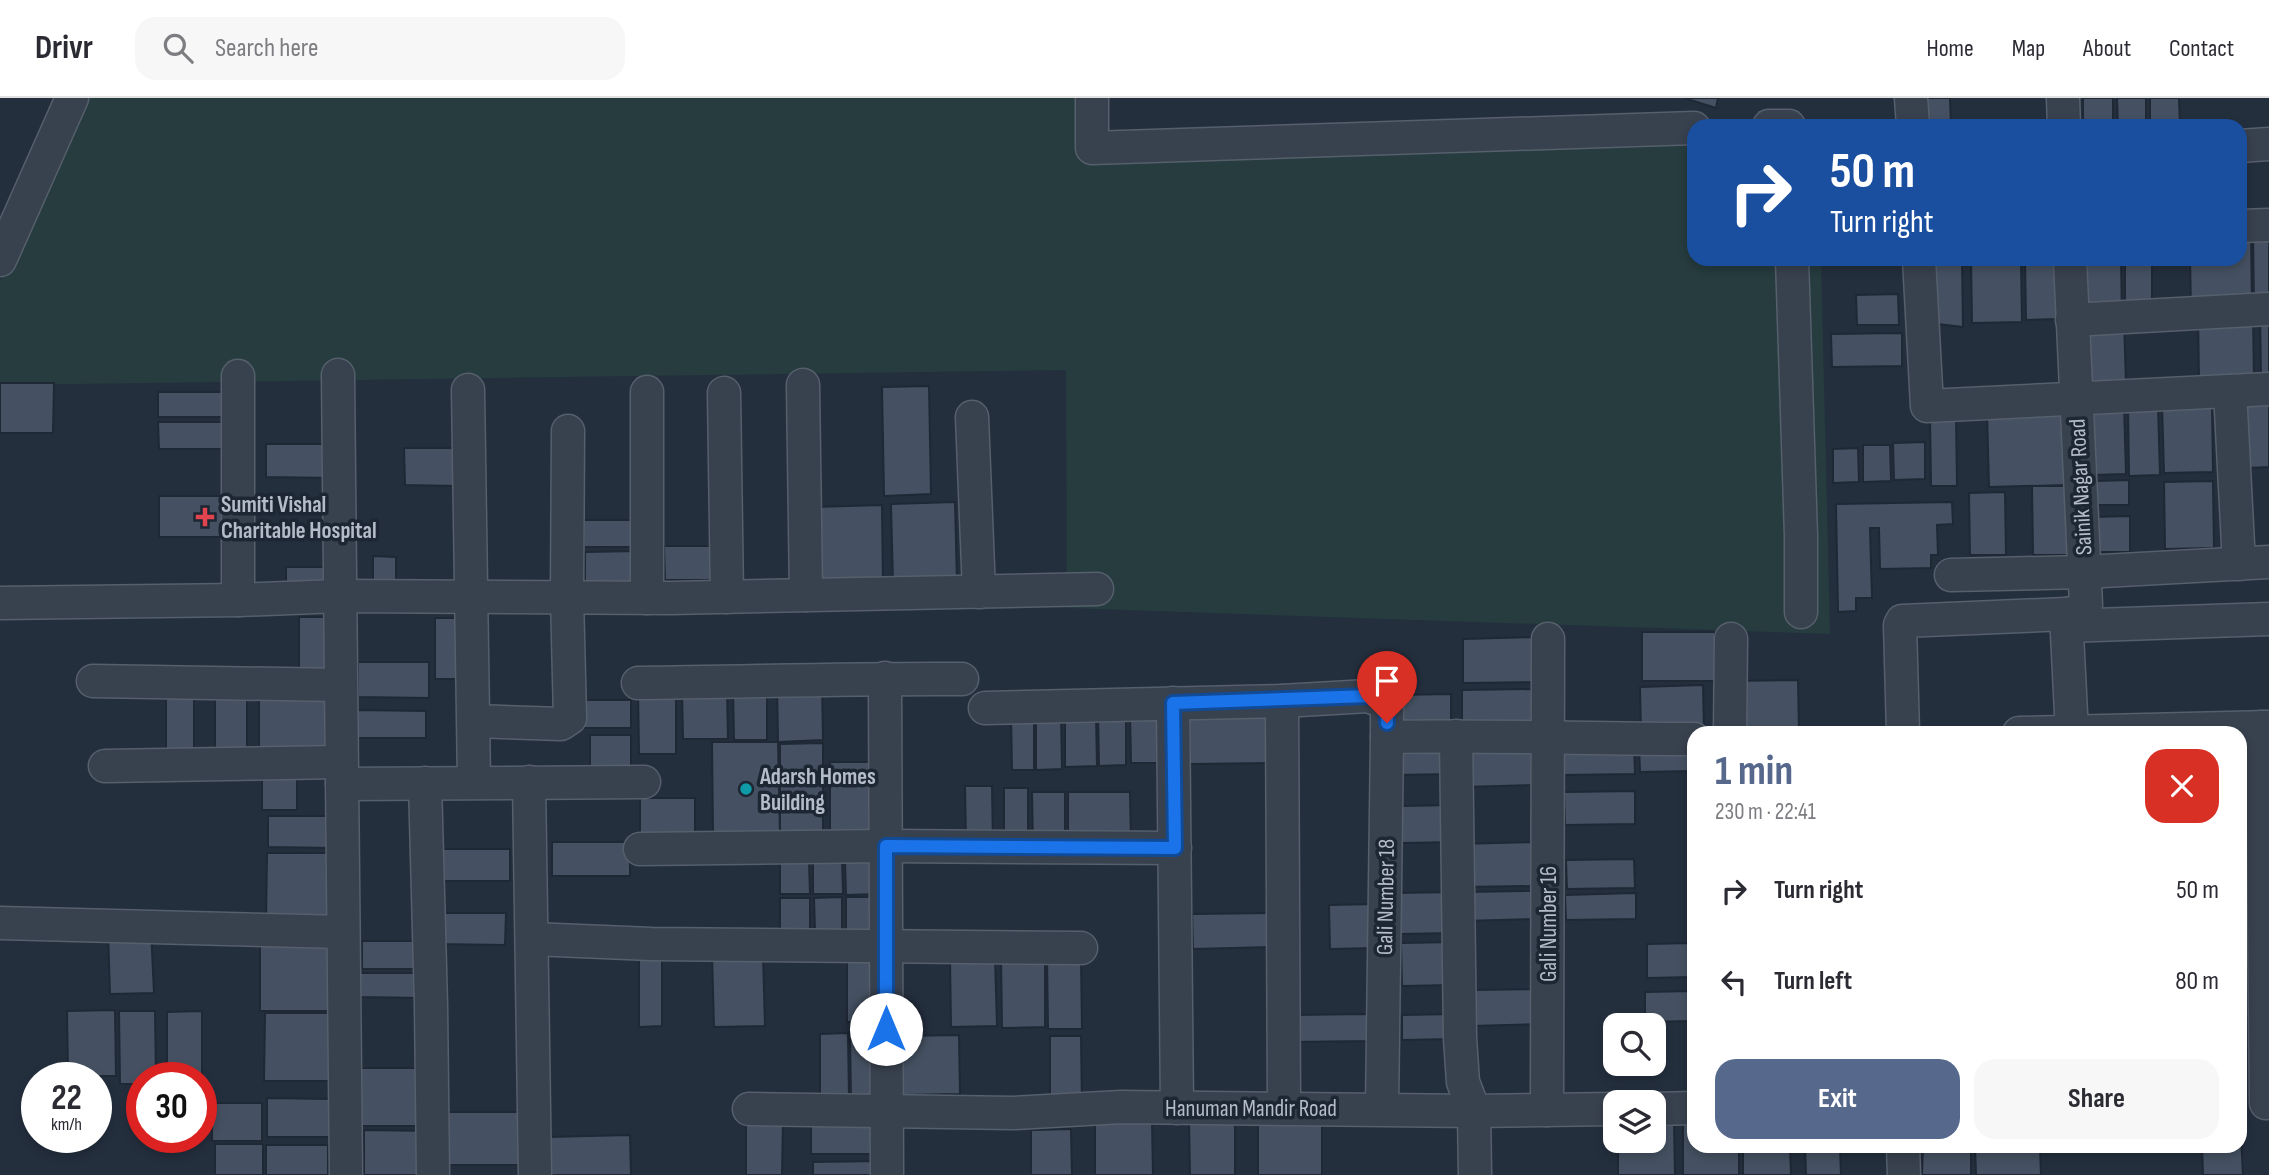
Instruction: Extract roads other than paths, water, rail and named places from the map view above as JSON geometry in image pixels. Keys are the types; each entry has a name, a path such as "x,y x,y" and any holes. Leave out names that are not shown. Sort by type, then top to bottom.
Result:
{"street":[{"path":"3,248 72,98"},
{"path":"1092,98 1092,148 1687,128"},
{"path":"1911,98 1912,119"},
{"path":"2063,98 2064,119"},
{"path":"2247,146 2269,144"},
{"path":"2247,226 2269,225"},
{"path":"1792,266 1801,612"},
{"path":"1919,266 1927,406 2269,389"},
{"name":"Sainik Nagar Road","path":"2070,266 2084,572 2254,563"},
{"path":"2072,320 2269,309"},
{"path":"338,375 346,1175"},
{"path":"238,376 238,600"},
{"path":"803,385 806,595"},
{"path":"468,390 474,782"},
{"path":"2230,391 2254,563"},
{"path":"647,392 648,598"},
{"path":"724,393 727,597"},
{"path":"972,417 979,592"},
{"path":"474,721 561,724 570,718 567,597 568,431"},
{"path":"1951,575 2084,572 2084,611 2066,620"},
{"path":"0,603 340,596 727,597 1097,589"},
{"path":"1903,726 1902,621 2269,619"},
{"path":"2066,620 2072,726"},
{"name":"Gali Number 16","path":"1547,1110 1548,639"},
{"path":"1730,726 1731,639"},
{"path":"885,678 887,1175"},
{"path":"638,683 962,679"},
{"path":"93,681 340,685"},
{"name":"Gali Number 18","path":"1282,701 1368,696 1384,702 1387,708 1382,1109"},
{"path":"985,708 1282,701 1284,1109"},
{"path":"1173,703 1177,1108"},
{"path":"2247,728 2265,727 2258,1103"},
{"path":"1456,736 1462,1069 1463,1082 1474,1111 1475,1175"},
{"path":"1387,737 1687,739"},
{"path":"106,766 341,773 425,783 644,782"},
{"path":"529,782 535,1175"},
{"path":"425,783 433,1175"},
{"path":"640,849 886,846 1175,848"},
{"path":"0,923 343,932"},
{"path":"532,939 651,944 1081,948"},
{"name":"Hanuman Mandir Road","path":"749,1109 1014,1113 1121,1107 1474,1111 1603,1109"},
{"path":"1666,1109 1687,1108"},
{"path":"1903,1153 1904,1175"}],"place":[{"name":"Sumiti Vishal Charitable Hospital","path":"205,517"},
{"name":"Adarsh Homes Building","path":"746,789"}]}
